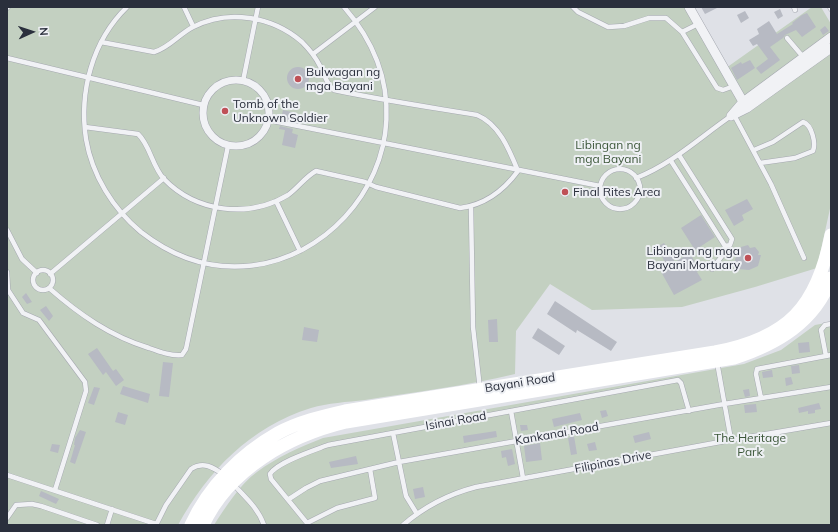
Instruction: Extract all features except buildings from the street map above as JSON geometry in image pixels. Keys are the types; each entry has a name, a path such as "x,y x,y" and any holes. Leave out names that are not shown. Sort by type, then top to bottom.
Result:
{"main road":[{"name":"Bayani Road","path":"203,525 228,480 258,446 279,433 321,416 480,389 717,361 769,335 789,321 812,294 827,258 831,235"},
{"name":"Bayani Road","path":"191,525 208,495 228,480 284,444 323,427 717,361 754,352 772,344 795,329 811,313 822,298 831,278"}],"street":[{"path":"689,7 745,105"},
{"path":"732,115 806,60 831,37"},
{"path":"806,60 831,48"},
{"path":"230,80 242,80 254,86 264,95 268,107 268,120 263,132 254,141 242,146 228,146 216,140 207,131 203,118 203,105 209,94 218,85 230,80"}],"lane":[{"path":"127,7 111,26 101,42 88,78 84,105 85,126 93,164 110,198 121,213 150,239 167,249 204,262 243,265 263,263 300,251 333,230 355,206 370,184 378,164 384,144 387,122 387,100 383,79 377,58 368,39 344,7"},
{"path":"184,7 193,26"},
{"path":"242,80 258,7"},
{"path":"313,54 375,7"},
{"path":"573,7 578,12 608,27 624,26 649,18 666,18 682,32 717,88 723,90 734,86"},
{"path":"101,42 154,52 162,49 193,26 226,17 256,19 274,24 287,31 313,54 328,85 334,90 477,115 488,120 504,141 518,171"},
{"path":"682,32 698,24"},
{"path":"787,38 806,60"},
{"path":"7,58 203,105"},
{"path":"636,178 654,171 671,161 732,115 754,150 804,258"},
{"path":"268,120 518,171 600,186"},
{"path":"754,150 773,142 803,122 808,125 813,138 813,151 795,158 760,163"},
{"path":"85,126 138,134 142,138 154,165 164,178 186,196 216,208 245,209 276,201 289,194 316,171 460,208 470,207 483,202 510,183 518,171"},
{"path":"49,288 90,321 109,332 129,342 160,352 176,356 182,355 186,349 228,146"},
{"path":"679,155 732,239 730,245 725,246"},
{"path":"671,161 725,246 722,256 712,269"},
{"path":"626,170 636,178 639,191 637,200 630,206 622,209 613,208 605,203 601,195 600,186 603,178 613,171 626,170"},
{"path":"50,274 164,178"},
{"path":"276,201 300,251"},
{"path":"470,207 473,327 480,389"},
{"path":"7,230 22,259 37,272"},
{"path":"42,270 50,274 53,278 52,284 49,288 42,290 35,286 33,277 37,272 42,270"},
{"path":"7,272 8,290 23,313 39,320 85,382 86,391 55,490"},
{"path":"761,398 756,374 757,369 829,355 821,330 825,325 831,324"},
{"path":"717,361 731,440"},
{"name":"Isinai Road","path":"306,524 271,479 270,474 272,470 328,445 678,380 681,383 690,411"},
{"name":"Kankanai Road","path":"288,499 320,481 399,462 724,404 831,387"},
{"path":"511,411 523,478"},
{"name":"Filipinas Drive","path":"403,525 431,504 461,491 523,478 831,423"},
{"path":"393,433 406,496 417,514"},
{"path":"7,474 156,524 166,505 191,469 197,465 204,464 214,468 251,502 259,513 264,525"},
{"path":"306,524 337,508 375,498 370,469"},
{"path":"7,518 16,505 32,504 96,525"},
{"path":"107,525 112,509"}],"green space":[{"name":"Libingan ng mga Bayani","path":"7,7 691,7 726,68 812,7 821,7 831,24 831,204 817,268 682,307 592,310 550,284 516,331 515,374 478,382 324,405 289,416 250,439 233,453 217,469 203,487 178,525 7,525"},
{"name":"The Heritage Park","path":"831,322 831,525 214,525 239,490 257,472 289,453 323,438 744,364 781,350 815,325"}],"place":[{"name":"Bulwagan ng mga Bayani","path":"298,79"},
{"name":"Tomb of the Unknown Soldier","path":"225,111"},
{"name":"Final Rites Area","path":"565,192"},
{"name":"Libingan ng mga Bayani Mortuary","path":"748,258"}]}
